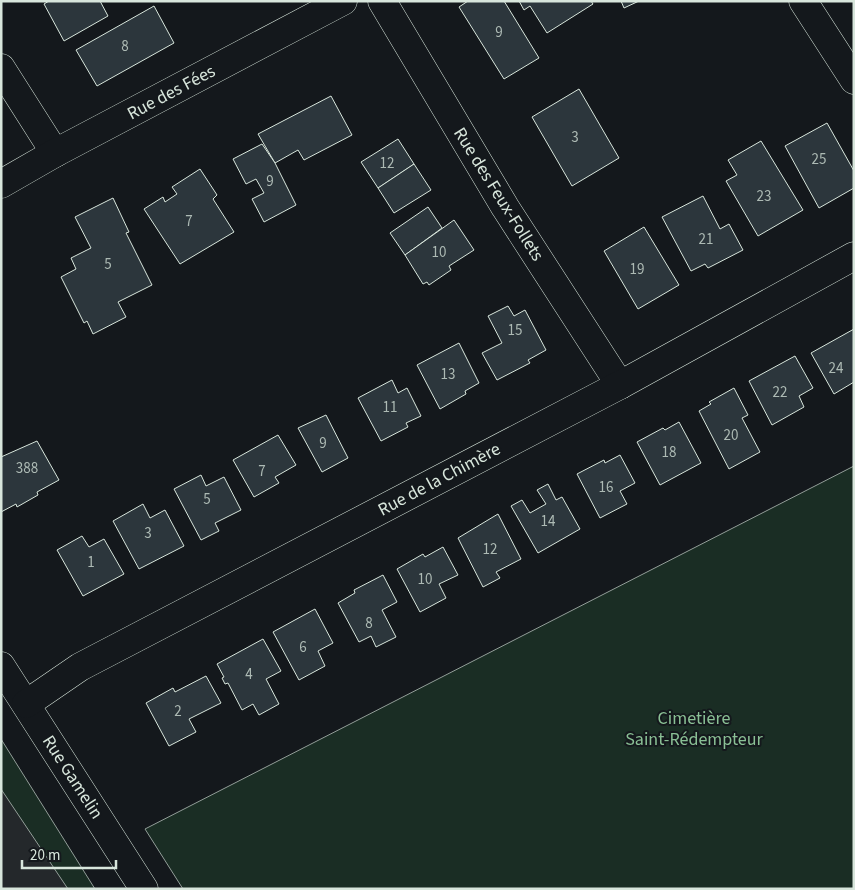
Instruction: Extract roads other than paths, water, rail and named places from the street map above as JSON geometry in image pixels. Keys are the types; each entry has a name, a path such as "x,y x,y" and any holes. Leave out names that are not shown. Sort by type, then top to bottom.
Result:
{"street":[{"name":"Rue des Fées","path":"1,184 55,153 343,1"},
{"name":"Rue des Feux-Follets","path":"382,1 505,207 620,385"},
{"path":"803,1 854,80"},
{"path":"1,68 55,153"},
{"name":"Rue de la Chimère","path":"26,704 80,667 620,385 854,256"},
{"name":"Rue Gamelin","path":"1,666 144,889"}],"park label":[{"name":"Cimetière Saint-Rédempteur","path":"694,728"}]}
